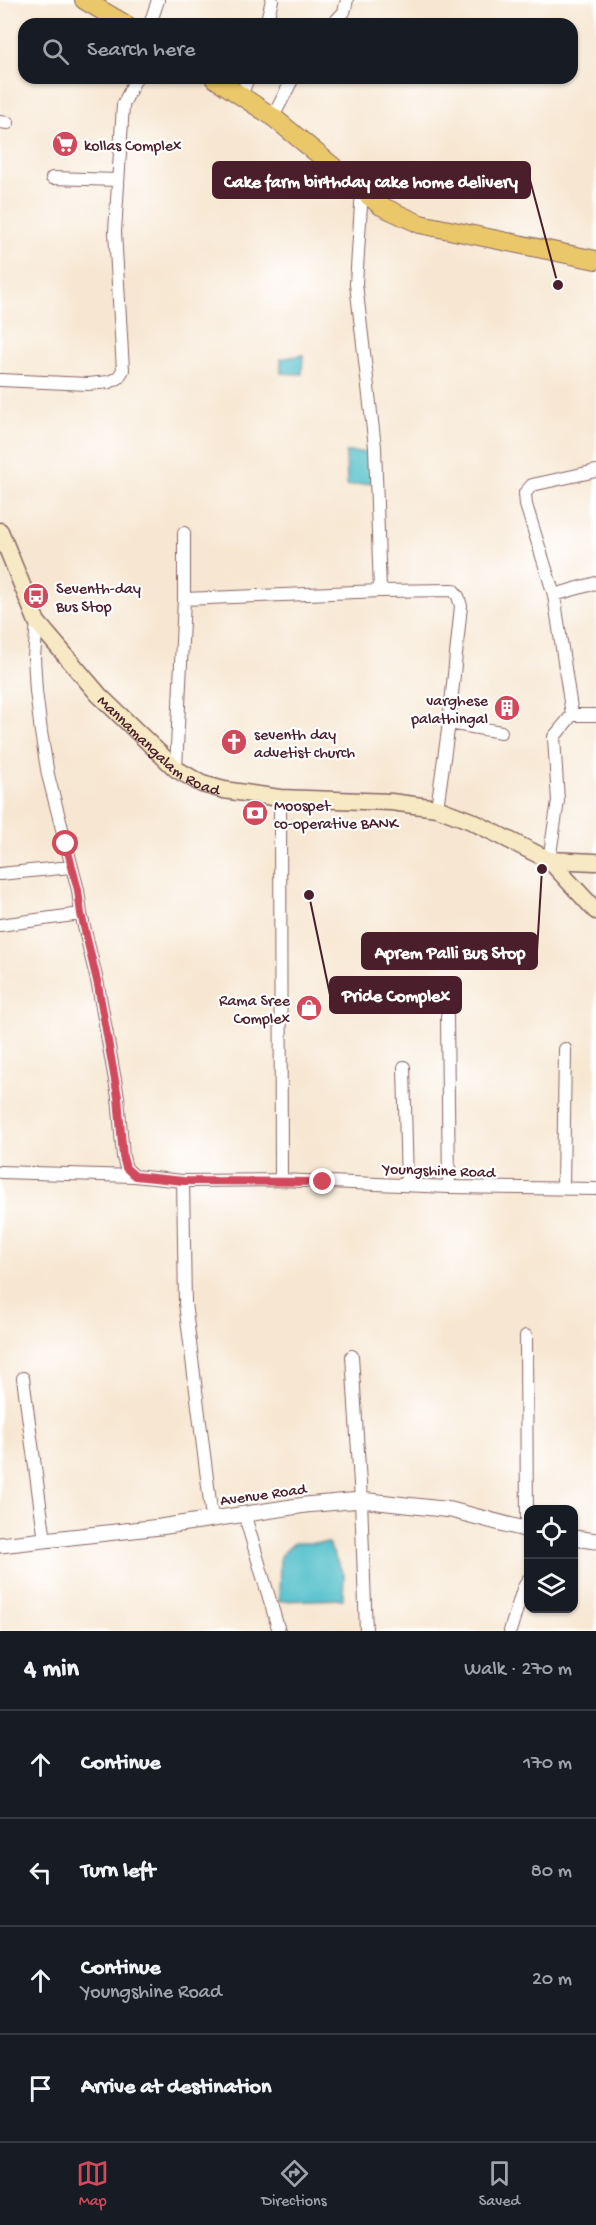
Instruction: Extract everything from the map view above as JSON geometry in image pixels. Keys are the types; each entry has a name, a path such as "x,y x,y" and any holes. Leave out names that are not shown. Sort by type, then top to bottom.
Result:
{"main road":[{"path":"84,0 115,18"},
{"path":"223,84 273,117 381,206 420,224 596,260"},
{"name":"Mannamangalam Road","path":"0,531 5,561 37,622 99,695 177,769 202,784 224,790 280,798 392,802 436,808 471,821 549,860"},
{"path":"549,860 596,862"},
{"path":"549,860 596,911"}],"street":[{"path":"152,18 158,0"},
{"path":"268,18 272,0"},
{"path":"338,18 344,12 347,0"},
{"path":"0,380 88,384 109,382 118,378 123,370 115,232 123,105 133,84"},
{"path":"241,96 246,84"},
{"path":"273,117 290,84"},
{"path":"52,178 118,180"},
{"path":"362,189 356,284 375,447 380,591"},
{"path":"549,860 558,801 554,737 572,715 554,595 526,505 525,493 532,486 596,471"},
{"path":"177,769 184,599 184,533"},
{"path":"554,595 596,583"},
{"path":"184,599 453,590 461,606 449,723 436,808"},
{"path":"37,622 34,657 36,691 48,775 78,890 81,914 98,985 118,1097 123,1157 126,1168 135,1176"},
{"path":"572,715 596,715"},
{"path":"449,723 501,732"},
{"path":"280,798 281,1180"},
{"path":"0,874 71,867"},
{"path":"0,925 81,914"},
{"path":"447,1016 449,1187"},
{"path":"562,1188 565,1049"},
{"path":"404,1067 407,1185"},
{"name":"Youngshine Road","path":"0,1172 135,1176 183,1181 281,1180 449,1187 596,1189"},
{"path":"183,1181 186,1314 212,1518"},
{"path":"526,1336 528,1505"},
{"path":"352,1356 366,1631"},
{"path":"23,1378 45,1541"},
{"name":"Avenue Road","path":"0,1545 361,1500 451,1510 524,1529"},
{"path":"244,1513 279,1631"},
{"path":"578,1539 596,1541"},
{"path":"510,1631 524,1587"}],"water":[{"path":"303,355 302,374 281,373 281,359"},
{"path":"346,452 372,452 372,483 347,486"},
{"path":"294,1543 328,1543 344,1575 343,1599 279,1601 280,1556"}],"place":[{"name":"kollas Complex","path":"65,144"},
{"name":"Cake farm birthday cake home delivery","path":"558,285"},
{"name":"Seventh-day Bus Stop","path":"36,596"},
{"name":"varghese palathingal","path":"507,708"},
{"name":"seventh day advetist church","path":"234,742"},
{"name":"Moospet co-operative BANK","path":"255,813"},
{"name":"Aprem Palli Bus Stop","path":"542,869"},
{"name":"Pride Complex","path":"309,895"},
{"name":"Rama Sree Complex","path":"309,1008"}],"route":[{"path":"66,844 98,985 118,1097 126,1168 135,1176 183,1181 323,1182"}]}
